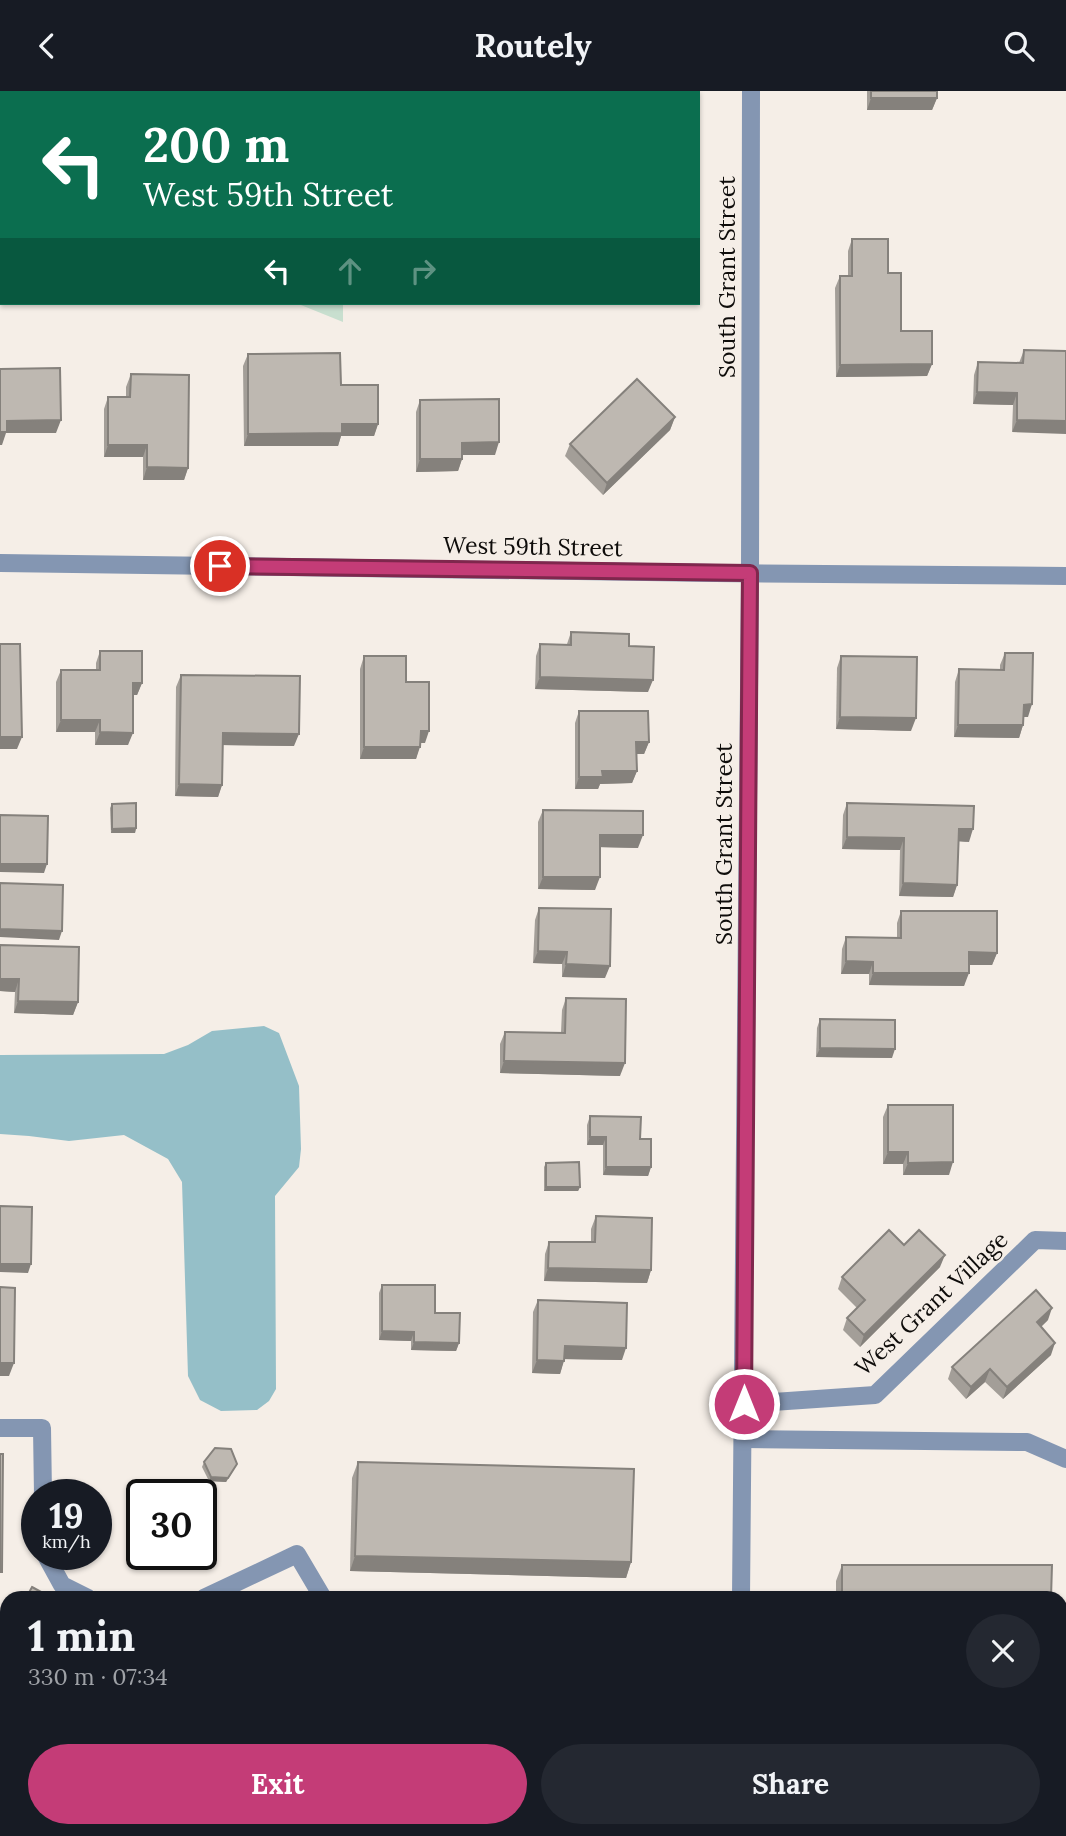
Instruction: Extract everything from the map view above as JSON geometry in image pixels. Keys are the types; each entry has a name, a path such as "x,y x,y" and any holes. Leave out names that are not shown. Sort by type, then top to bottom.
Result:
{"street":[{"name":"South Grant Street","path":"741,1591 750,573 751,91"},
{"name":"West 59th Street","path":"0,563 1066,576"},
{"name":"West Grant Village","path":"744,1404 875,1395 1035,1240 1066,1241"},
{"path":"0,1428 42,1428 43,1479"},
{"path":"744,1439 1027,1442 1066,1459"},
{"path":"219,1591 297,1554 319,1591"},
{"path":"54,1570 62,1585 74,1591"}],"green space":[{"path":"301,305 343,305 343,322"}],"water":[{"path":"264,1026 279,1033 299,1086 299,1167 275,1196 276,1389 269,1401 257,1410 221,1411 200,1400 188,1376 182,1182 168,1159 124,1135 69,1141 0,1134 0,1055 164,1054 188,1045 212,1031"}],"building":[{"path":"871,91 937,91 937,98 871,98"},
{"path":"852,239 888,239 888,273 901,273 901,331 932,331 932,364 840,365 840,276 852,276"},
{"path":"1024,350 1066,351 1066,421 1017,420 1017,393 977,392 978,362 1023,363"},
{"path":"340,353 341,385 378,385 378,424 342,424 342,433 248,434 248,354"},
{"path":"60,368 61,420 7,421 7,432 0,432 0,369"},
{"path":"131,374 189,375 188,468 147,467 147,445 108,445 108,397 130,397"},
{"path":"637,379 675,417 607,483 570,444"},
{"path":"499,399 499,442 462,443 462,459 420,459 420,400"},
{"path":"571,632 629,634 629,646 654,647 653,680 540,677 540,644 571,645"},
{"path":"0,644 20,644 22,737 0,737"},
{"path":"100,651 142,651 142,683 133,683 133,733 100,732 100,720 61,720 61,670 100,670"},
{"path":"1005,653 1033,653 1032,704 1024,705 1023,725 958,725 959,669 1004,670"},
{"path":"364,656 406,656 406,682 429,682 429,731 421,731 420,747 364,747"},
{"path":"841,656 917,657 916,718 840,717"},
{"path":"181,675 300,676 299,734 223,733 222,785 179,784"},
{"path":"579,711 648,711 649,742 636,742 637,771 602,771 603,777 579,777"},
{"path":"136,803 136,828 112,829 112,804"},
{"path":"847,803 974,806 973,829 959,829 957,885 903,883 904,838 847,837"},
{"path":"543,810 643,811 643,835 600,835 600,877 543,877"},
{"path":"0,815 48,816 47,864 0,864"},
{"path":"0,883 63,885 62,931 0,929"},
{"path":"539,908 611,909 610,966 566,964 567,952 538,951"},
{"path":"901,911 997,911 997,953 969,952 969,973 873,973 873,962 846,961 846,937 901,938"},
{"path":"0,945 79,947 78,1002 18,1001 19,979 0,979"},
{"path":"566,998 626,999 625,1063 504,1061 505,1032 565,1033"},
{"path":"820,1019 895,1020 895,1049 820,1048"},
{"path":"888,1105 953,1105 953,1162 908,1163 908,1152 888,1152"},
{"path":"590,1116 641,1117 640,1139 651,1139 651,1167 606,1167 606,1137 590,1137"},
{"path":"579,1162 580,1187 546,1187 546,1163"},
{"path":"0,1206 32,1207 31,1264 0,1264"},
{"path":"596,1216 652,1218 651,1270 548,1268 549,1242 595,1242"},
{"path":"889,1230 904,1245 919,1230 945,1255 864,1335 847,1318 865,1300 842,1277"},
{"path":"382,1285 435,1285 435,1313 460,1313 459,1343 414,1342 414,1332 382,1331"},
{"path":"0,1287 15,1288 14,1363 0,1363"},
{"path":"1036,1290 1052,1308 1037,1322 1055,1343 1007,1387 990,1369 971,1387 952,1367"},
{"path":"538,1300 627,1303 626,1348 565,1346 564,1361 537,1360"},
{"path":"215,1448 231,1449 237,1464 228,1478 211,1477 204,1462"},
{"path":"0,1454 3,1454 2,1572 0,1572"},
{"path":"358,1462 634,1469 631,1562 355,1556"},
{"path":"842,1565 1052,1565 1051,1591 842,1591"}],"route":[{"path":"220,566 750,573 744,1404"}]}
